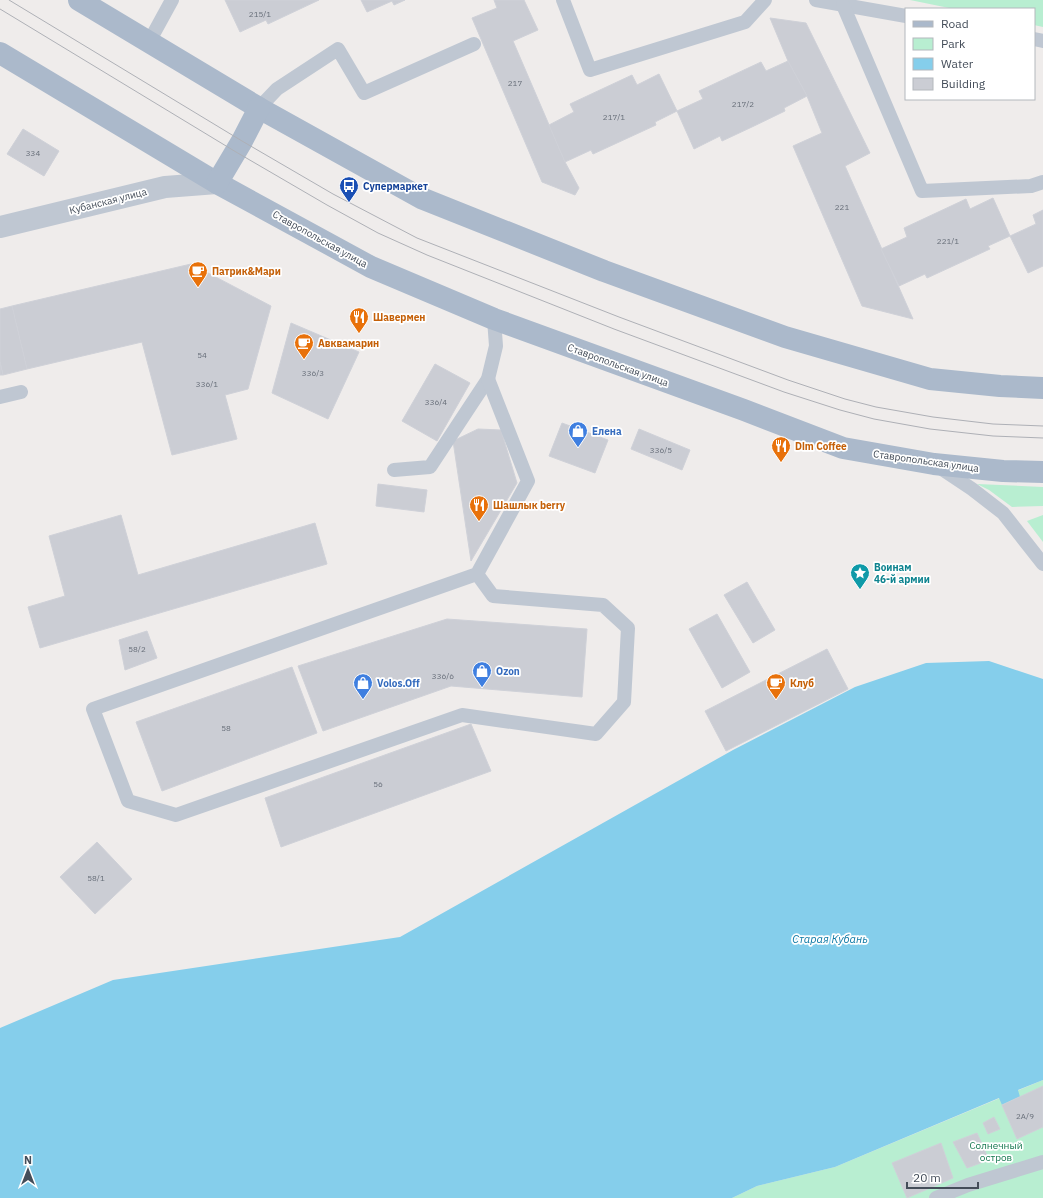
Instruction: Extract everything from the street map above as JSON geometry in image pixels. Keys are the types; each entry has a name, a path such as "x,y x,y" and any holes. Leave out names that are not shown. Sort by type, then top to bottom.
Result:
{"main road":[{"path":"79,0 259,108 422,198 604,271 785,337 930,378 1000,386 1043,388"},
{"name":"Ставропольская улица","path":"0,54 217,183 371,267 494,319 843,448 934,464 1003,471 1043,472"},
{"path":"217,183 242,142 259,108"}],"street":[{"name":"Кубанская улица","path":"0,227 166,187 217,183"}],"lane":[{"path":"149,42 172,0"},
{"path":"563,0 590,70 745,22 765,0"},
{"path":"816,0 905,16"},
{"path":"843,5 922,191 1031,186 1043,182"},
{"path":"259,108 277,89 338,49 364,93 474,44"},
{"path":"394,470 430,467 488,379 496,346 494,319"},
{"path":"477,574 493,596 603,604 628,628 624,702 596,734 462,715 176,815 128,801 93,709 477,574 528,482 488,379"},
{"path":"0,397 21,392"},
{"path":"934,464 972,489 1003,513 1043,564"},
{"path":"936,1198 968,1185 1043,1162"}],"green space":[{"path":"910,0 1043,0 1043,27 1035,25 1035,8 949,8"},
{"path":"977,484 1043,487 1043,506 1012,507 989,490"},
{"path":"1043,515 1043,542 1027,521"},
{"name":"Солнечный остров","path":"1043,1080 1043,1198 732,1198 757,1186 835,1167"}],"water":[{"name":"Старая Кубань","path":"989,661 1043,679 1043,1080 1018,1090 1020,1097 1002,1105 999,1098 835,1167 757,1186 732,1198 0,1198 0,1028 113,980 400,937 733,750 855,687 926,663"}],"building":[{"path":"225,0 319,0 268,24 266,20 240,32"},
{"path":"361,0 405,0 394,5 392,1 367,12"},
{"path":"494,0 524,0 538,30 513,41 565,162 579,188 575,195 542,182 472,18 497,8"},
{"path":"770,18 806,23 870,153 845,166 913,319 862,306 793,146 822,133 807,96 788,61"},
{"path":"788,61 807,96 784,108 785,111 754,126 722,141 720,136 694,149 677,111 703,99 699,91 761,62 766,71"},
{"path":"659,74 677,111 655,122 656,125 593,154 591,150 565,162 549,125 574,112 570,104 632,75 637,85"},
{"path":"23,129 59,151 44,176 7,154"},
{"path":"993,198 1010,236 988,246 990,249 927,278 925,274 899,286 881,249 907,237 904,228 966,199 970,209"},
{"path":"1043,210 1043,266 1028,273 1010,236 1036,224 1033,215"},
{"path":"191,264 271,306 248,389 225,395 237,439 172,455 142,342 27,369 12,306"},
{"path":"12,306 27,369 3,375 0,362 0,309"},
{"path":"291,323 359,352 328,419 272,393"},
{"path":"0,362 3,375 0,375"},
{"path":"435,364 470,383 437,441 402,421"},
{"path":"562,423 608,440 595,473 549,456"},
{"name":"Шашлык berry","path":"478,429 501,430 517,483 471,561 453,441"},
{"path":"639,429 690,450 682,470 631,449"},
{"path":"378,484 427,490 424,512 376,506"},
{"path":"121,515 138,575 315,523 327,564 40,648 28,607 65,596 49,536"},
{"path":"747,582 775,630 753,643 724,595"},
{"path":"717,614 750,672 722,688 689,629"},
{"path":"447,619 587,629 582,697 451,686 323,731 298,666"},
{"path":"147,631 157,658 125,670 119,640"},
{"path":"827,649 848,689 726,751 705,711"},
{"path":"292,667 317,733 162,791 136,722"},
{"path":"471,724 491,771 281,847 265,798"},
{"path":"97,842 132,879 95,914 60,877"},
{"path":"1043,1086 1043,1127 1017,1139 1002,1105"},
{"path":"994,1117 1000,1129 988,1134 983,1123"},
{"path":"977,1133 989,1160 967,1168 953,1142"},
{"path":"941,1143 953,1178 907,1198 892,1163"}],"tram line":[{"path":"9,0 242,141 333,194 417,238 619,317 788,380 845,399 876,407 933,417 993,424 1043,426"},
{"path":"0,9 236,152 327,205 378,233 427,255 614,329 784,392 840,410 874,419 930,429 993,436 1043,438"}],"place":[{"name":"Супермаркет","path":"349,203"},
{"name":"Патрик&Мари","path":"198,288"},
{"name":"Шавермен","path":"359,334"},
{"name":"Авквамарин","path":"304,360"},
{"name":"Елена","path":"578,448"},
{"name":"Dim Coffee","path":"781,463"},
{"name":"Шашлык berry","path":"479,522"},
{"name":"Воинам 46-й армии","path":"860,590"},
{"name":"Ozon","path":"482,688"},
{"name":"Volos.Off","path":"363,700"},
{"name":"Клуб","path":"776,700"}]}
